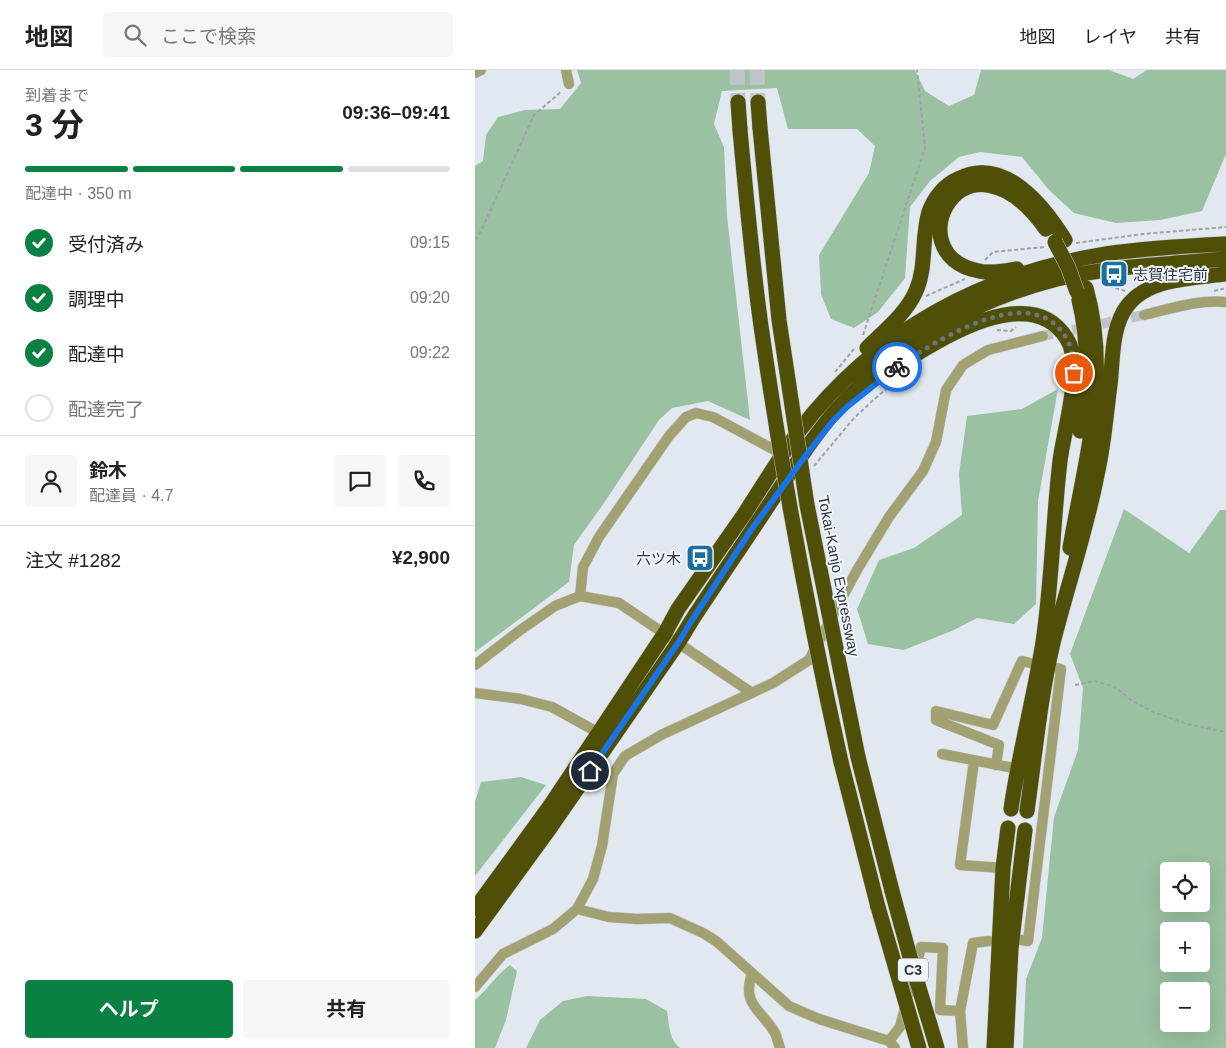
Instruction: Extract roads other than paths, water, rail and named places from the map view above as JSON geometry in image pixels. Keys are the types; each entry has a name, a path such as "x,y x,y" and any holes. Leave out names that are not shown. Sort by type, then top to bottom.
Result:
{"highway":[{"name":"C3","path":"738,102 749,224 761,325 787,491 811,621 841,762 878,907 919,1048"},
{"name":"Tokai-Kanjo Expressway","path":"758,102 779,320 804,486 858,757 892,891 936,1046"},
{"path":"475,909 550,806 665,634 678,609 783,454 838,380 911,302 917,290 921,273 929,213 939,194 953,181 978,173 996,175 1014,182 1038,203 1061,243 1068,267 1082,290 1086,340 1086,388 1048,643 1027,811"},
{"path":"1061,243 1022,202 1005,190 988,185 979,185 961,190 948,201 941,217 940,234 947,252 961,265 979,272 1016,269 1097,252 1226,244"},
{"path":"800,431 839,385 859,366 899,335 941,308 987,287 1034,270 1085,258 1155,248"},
{"path":"475,931 550,828 678,643 823,426 853,392 904,350 958,316 1016,291 1077,275 1226,259"},
{"path":"1011,809 1017,768 1048,643 1097,475 1115,335 1123,313 1133,299 1149,288 1171,282 1226,274"},
{"path":"771,502 832,422 863,393 914,355 987,319 1013,313 1024,313 1044,318 1054,324 1072,349 1074,373 1059,467 1048,643"},
{"path":"995,1048 1003,868 1008,828"},
{"path":"1006,1048 1011,948 1025,830"}],"street":[{"path":"475,73 481,70"},
{"path":"566,70 569,84"},
{"path":"1144,315 1180,306 1219,301 1226,302"},
{"path":"475,987 503,954 553,928 577,909 593,879 602,846 613,774 625,756 661,735 773,683 809,660 857,570 889,517 923,471 936,442 946,390 963,365 988,350 1043,336"},
{"path":"580,596 583,567 599,537 669,436 686,417 697,413 713,417 783,454"},
{"path":"475,665 555,606 580,596 619,604 752,693"},
{"path":"996,765 999,745 937,720 936,711 993,725 1022,662 1030,663"},
{"path":"1021,940 1028,941 1061,669 1057,668"},
{"path":"475,693 521,699 552,707 599,733"},
{"path":"942,754 1033,771"},
{"path":"974,761 960,865 1003,868"},
{"path":"577,909 609,917 637,919 670,918 716,941 789,1006 892,1044 899,1027 921,947 943,948 941,1010 960,1011"},
{"path":"963,1048 960,1011 973,943 989,941"},
{"path":"752,974 747,988 750,996 754,1006 775,1033 780,1048"}],"tunnel":[{"path":"737,70 738,102"},
{"path":"757,70 758,102"},
{"path":"1043,336 1144,315"}],"place":[{"name":"志賀住宅前","path":"1114,274"},
{"name":"六ツ木","path":"700,558"}]}
